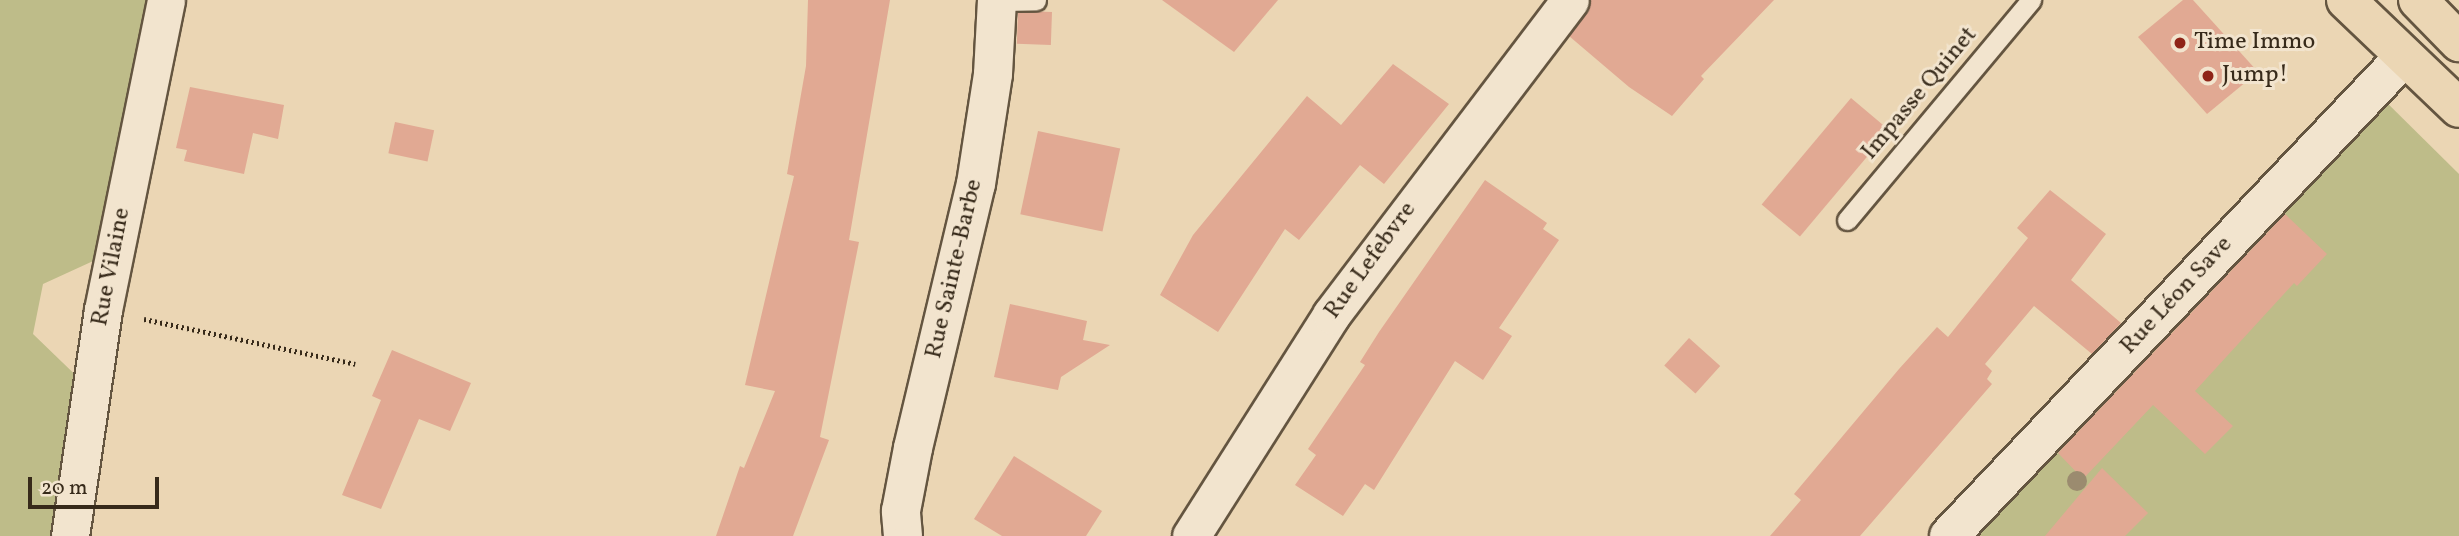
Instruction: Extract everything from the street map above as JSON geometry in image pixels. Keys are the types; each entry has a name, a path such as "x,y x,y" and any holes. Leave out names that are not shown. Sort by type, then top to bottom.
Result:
{"main road":[{"path":"2346,0 2459,108"},
{"path":"2418,0 2459,42"}],"street":[{"name":"Rue Vilaine","path":"70,536 103,310 166,0"},
{"name":"Rue Lefebvre","path":"1191,536 1339,304 1570,0"},
{"name":"Rue Sainte-Barbe","path":"903,536 901,511 913,449 976,184 993,74 997,1"},
{"path":"2404,57 2443,70 2459,85"},
{"name":"Rue Léon Save","path":"1949,536 2404,57"}],"lane":[{"path":"997,1 1036,0"},
{"name":"Impasse Quinet","path":"1847,220 2031,0"}],"path":[{"path":"103,310 355,364"}],"shaded area":[{"path":"0,0 166,0 115,251 43,284 33,334 91,390 70,536 0,536"},
{"path":"2373,89 2459,174 2459,536 1949,536"}],"building":[{"path":"808,0 890,0 849,240 859,242 820,437 829,440 793,536 716,536 740,466 744,468 775,391 745,385 794,176 787,174 806,66"},
{"path":"1162,0 1278,0 1234,52"},
{"path":"1591,0 1774,0 1701,76 1704,79 1672,116 1629,87 1569,36"},
{"path":"2183,0 2193,0 2258,72 2207,114 2138,37"},
{"path":"1018,11 1052,12 1051,45 1017,44"},
{"path":"1393,64 1449,104 1384,184 1360,165 1299,240 1285,229 1218,332 1160,295 1193,235 1307,96 1341,125"},
{"path":"190,87 284,105 278,139 253,133 244,174 184,161 187,150 176,148"},
{"path":"1851,98 1889,130 1800,237 1762,204"},
{"path":"395,122 434,130 427,162 388,153"},
{"path":"1038,131 1120,148 1102,232 1020,214"},
{"path":"1485,180 1547,223 1543,229 1559,240 1499,328 1512,336 1483,380 1455,361 1374,490 1365,484 1343,516 1295,485 1316,455 1308,449 1365,365 1360,362 1379,332"},
{"path":"2050,190 2106,234 2071,280 2121,323 2092,354 2034,306 1985,364 1992,371 1987,379 1992,384 1860,536 1770,536 1801,500 1794,494 1899,369 1937,327 1948,337 2028,238 2017,228"},
{"path":"2285,214 2327,254 2297,286 2294,283 2195,391 2233,426 2205,454 2153,405 2083,479 2058,453"},
{"path":"1010,304 1087,321 1083,340 1110,345 1061,377 1058,390 994,377"},
{"path":"1689,338 1720,366 1695,394 1664,365"},
{"path":"392,350 471,383 450,431 419,419 381,509 342,495 381,400 372,396"},
{"path":"1014,456 1102,511 1086,536 1002,536 974,519"},
{"path":"2102,468 2148,513 2125,536 2045,536"}],"place":[{"name":"Time Immo","path":"2180,43"},
{"name":"Jump!","path":"2208,76"}]}
